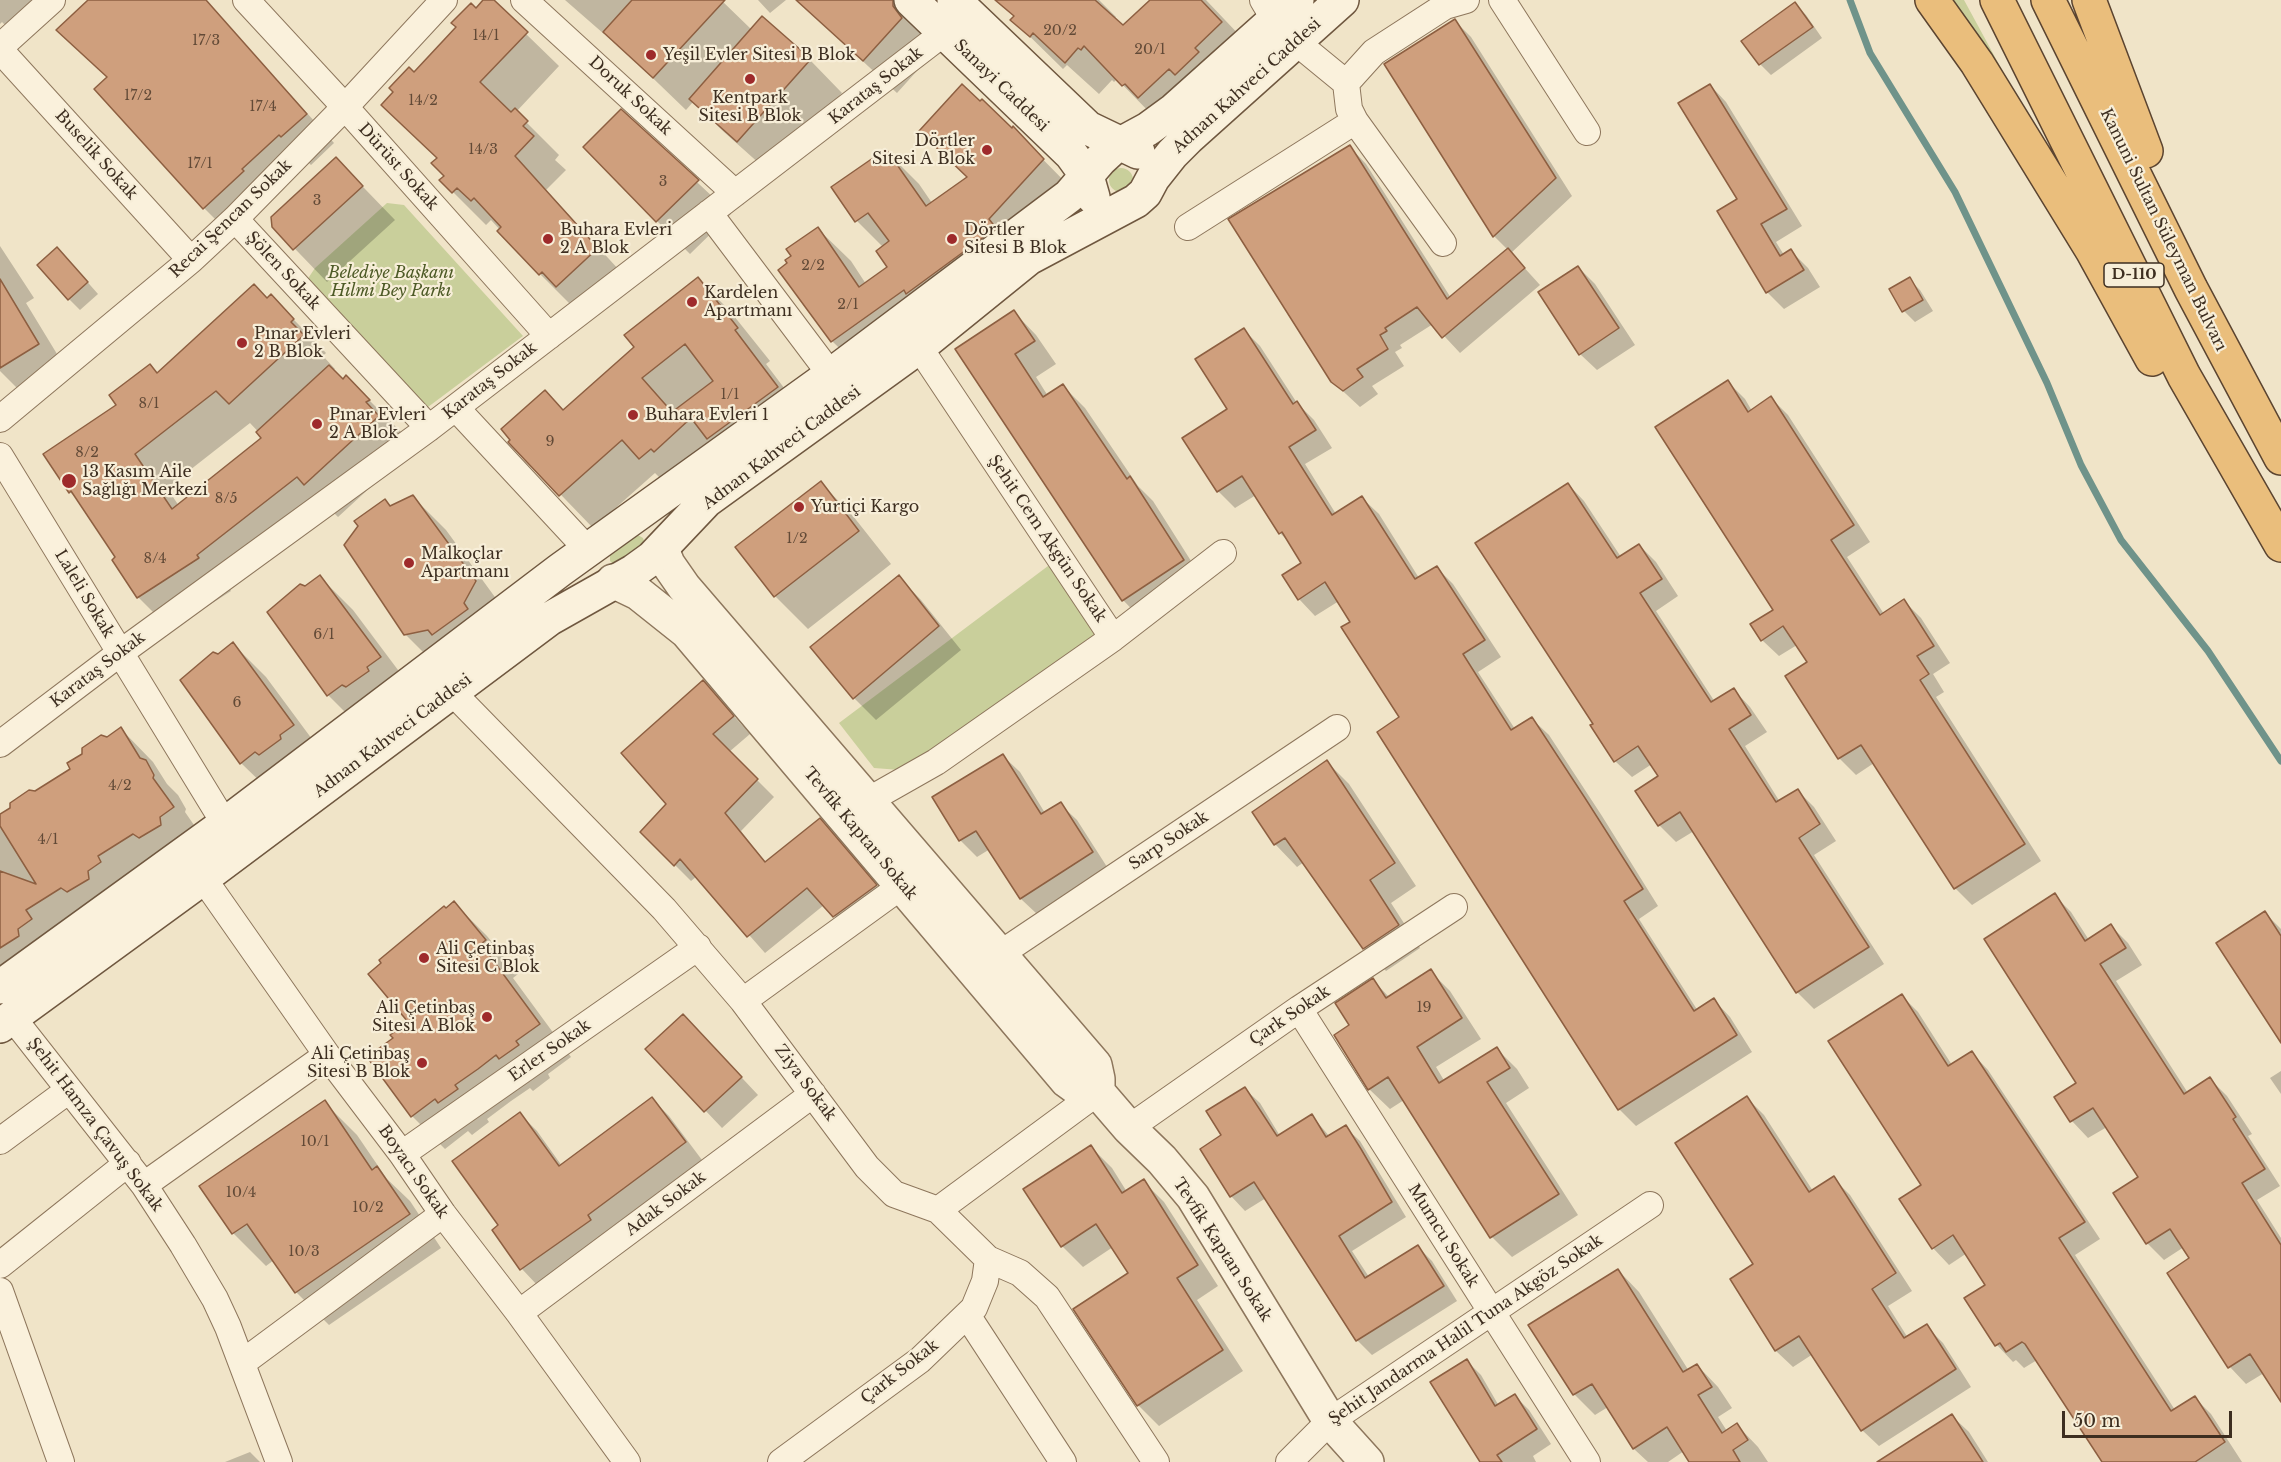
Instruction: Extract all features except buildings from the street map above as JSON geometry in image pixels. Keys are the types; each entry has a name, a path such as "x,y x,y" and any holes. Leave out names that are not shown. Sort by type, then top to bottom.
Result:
{"highway":[{"path":"1932,0 1977,63 2042,167 2202,443 2226,472 2248,490"},
{"name":"D-110","path":"1997,0 2184,376 2281,545"},
{"name":"Kanuni Sultan Süleyman Bulvarı","path":"2048,0 2233,370 2281,458"},
{"path":"2089,0 2144,146 2209,292 2233,370"}],"main road":[{"name":"Sanayi Caddesi","path":"911,0 1071,154 1088,176"},
{"name":"Sanayi Caddesi","path":"954,0 1088,128 1123,144"},
{"name":"Adnan Kahveci Caddesi","path":"0,987 225,824 588,550 831,375 1069,196 1113,148 1123,144 1174,110 1283,16 1342,0"},
{"name":"Adnan Kahveci Caddesi","path":"6,1022 204,878 549,620 613,581 634,571 662,549 700,508 728,484 919,347 1029,258 1145,194 1153,178 1188,138 1283,16"},
{"path":"1123,144 1142,155 1152,167 1153,178"},
{"path":"1088,176 1090,192 1096,202 1114,213"},
{"name":"Tevfik Kaptan Sokak","path":"641,512 658,524 662,536 662,549 668,564 684,587 1095,1065 1098,1092 1129,1128 1162,1160 1193,1197 1330,1420 1367,1462"},
{"path":"588,550 601,573 613,581"},
{"name":"Tevfik Kaptan Sokak","path":"613,581 638,593 687,632 1067,1081 1078,1089 1098,1092"},
{"name":"Tevfik Kaptan Sokak","path":"1330,1420 1346,1462"}],"street":[{"path":"0,49 52,0"},
{"name":"Dürüst Sokak","path":"246,0 345,107 549,336"},
{"name":"Recai Şencan Sokak","path":"0,419 191,260 345,107 444,0"},
{"name":"Doruk Sokak","path":"524,0 735,193"},
{"path":"1346,83 1374,52 1445,6 1466,0"},
{"path":"1502,0 1587,132"},
{"path":"1283,16 1346,83 1349,109 1355,122 1443,243"},
{"name":"Karataş Sokak","path":"0,744 120,653 456,408 945,32"},
{"name":"Buselik Sokak","path":"0,49 191,260"},
{"path":"1188,227 1355,122"},
{"path":"709,213 831,375"},
{"name":"Şölen Sokak","path":"234,219 429,428"},
{"name":"Şehit Cem Akgün Sokak","path":"869,800 936,762 1113,638 919,347"},
{"path":"456,408 588,550"},
{"name":"Laleli Sokak","path":"0,456 225,824"},
{"path":"1113,638 1223,553"},
{"name":"Ziya Sokak","path":"452,692 664,909 698,947 743,1001 867,1167 894,1194 938,1210 988,1259 1020,1273 1047,1297 1156,1462"},
{"name":"Sarp Sokak","path":"1000,954 1337,728"},
{"name":"Boyacı Sokak","path":"204,878 327,1054 402,1154 442,1214 519,1313 627,1462"},
{"path":"743,1001 903,885"},
{"name":"Çark Sokak","path":"1129,1128 1299,1009 1454,907"},
{"name":"Erler Sokak","path":"402,1154 698,947"},
{"name":"Mumcu Sokak","path":"1299,1009 1587,1462"},
{"name":"Şehit Hamza Çavuş Sokak","path":"6,1022 69,1090 128,1163 215,1299 279,1462"},
{"path":"144,1185 327,1054"},
{"path":"0,1142 69,1090"},
{"path":"938,1210 1098,1092"},
{"name":"Adak Sokak","path":"519,1313 813,1094"},
{"path":"0,1265 128,1163"},
{"name":"Şehit Jandarma Halil Tuna Akgöz Sokak","path":"1289,1462 1330,1420 1650,1205"},
{"path":"242,1363 442,1214"},
{"name":"Çark Sokak","path":"781,1462 920,1360 967,1315 974,1308 985,1281 988,1259"},
{"path":"0,1292 61,1462"},
{"path":"967,1315 1063,1462"}],"green space":[{"path":"1951,0 1964,0 2008,81"},
{"path":"1121,168 1126,169 1132,175 1132,185 1126,191 1121,192 1116,191 1110,185 1109,180 1110,175 1116,169"},
{"name":"Belediye Başkanı Hilmi Bey Parkı","path":"387,203 404,205 523,336 428,407 305,283 315,268"},
{"path":"636,534 643,538 645,544 614,565 610,561 610,555 616,547"},
{"path":"1052,563 1104,636 900,770 874,768 839,723"}],"waterway":[{"path":"1850,0 1870,53 1955,192 2047,383 2081,465 2121,540 2208,651 2281,761"}],"place":[{"name":"Yeşil Evler Sitesi B Blok","path":"651,55"},
{"name":"Kentpark Sitesi B Blok","path":"750,79"},
{"name":"Dörtler Sitesi A Blok","path":"987,150"},
{"name":"Buhara Evleri 2 A Blok","path":"548,239"},
{"name":"Dörtler Sitesi B Blok","path":"952,239"},
{"name":"Kardelen Apartmanı","path":"692,302"},
{"name":"Pınar Evleri 2 B Blok","path":"242,343"},
{"name":"Buhara Evleri 1","path":"633,415"},
{"name":"Pınar Evleri 2 A Blok","path":"317,424"},
{"name":"13 Kasım Aile Sağlığı Merkezi","path":"69,481"},
{"name":"Yurtiçi Kargo","path":"799,507"},
{"name":"Malkoçlar Apartmanı","path":"409,563"},
{"name":"Ali Çetinbaş Sitesi C Blok","path":"424,958"},
{"name":"Ali Çetinbaş Sitesi A Blok","path":"487,1017"},
{"name":"Ali Çetinbaş Sitesi B Blok","path":"422,1063"}]}
